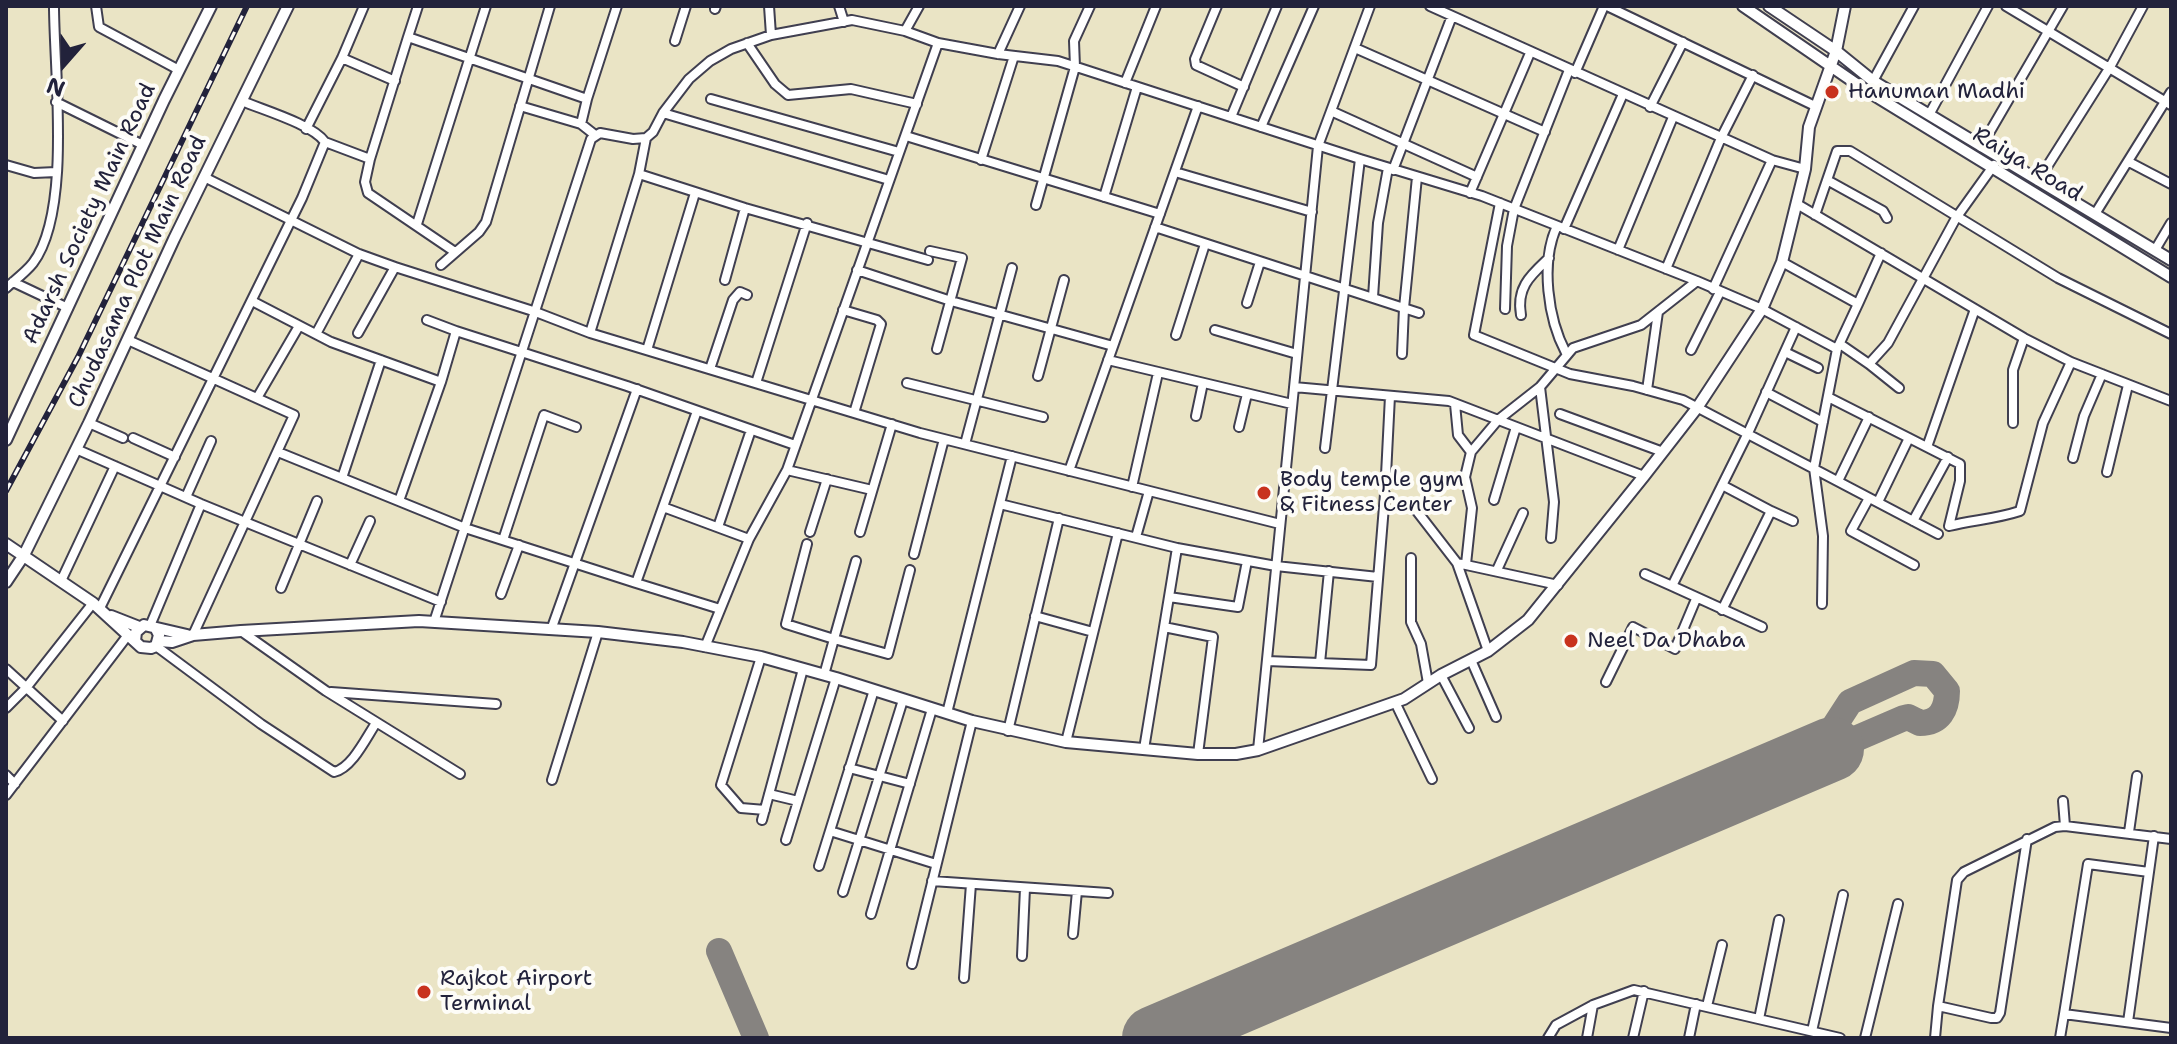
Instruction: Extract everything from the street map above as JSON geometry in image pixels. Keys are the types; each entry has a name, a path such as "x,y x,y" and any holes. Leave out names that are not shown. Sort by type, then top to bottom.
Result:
{"street":[{"path":"54,6 56,172 51,226 33,262 10,285 68,308"},
{"path":"96,6 99,27 179,70"},
{"name":"Adarsh Society Main Road","path":"6,440 10,425 211,6"},
{"name":"Chudasama Plot Main Road","path":"6,582 24,555 89,423 288,6"},
{"path":"306,129 364,6"},
{"path":"418,6 365,182 368,193 455,252"},
{"path":"417,224 486,6"},
{"path":"441,265 486,222 550,6"},
{"path":"581,124 617,6"},
{"path":"675,41 686,6"},
{"path":"769,6 771,35"},
{"path":"839,6 844,22"},
{"path":"905,31 919,6"},
{"path":"998,54 1020,6"},
{"path":"1036,205 1075,67 1074,41 1090,6"},
{"path":"1125,83 1156,6"},
{"path":"1217,6 1195,59 1196,65 1244,87"},
{"path":"1231,117 1277,6"},
{"path":"1261,127 1314,6"},
{"path":"1258,750 1318,146 1370,6"},
{"path":"1430,6 1721,138 1772,160 1805,169"},
{"path":"1505,309 1507,246 1514,209 1572,71 1606,6 1815,106"},
{"name":"Raiya Road","path":"1743,6 1830,66 2171,277"},
{"name":"Raiya Road","path":"1769,6 1836,51 1873,81 2171,260"},
{"path":"100,608 148,627 191,635 434,622 598,632 761,657 972,721 1066,742 1198,754 1236,754 1258,750 1395,702 1488,651 1528,620 1663,452 1697,408 1762,309 1782,262 1805,169 1809,127 1836,51 1845,6"},
{"path":"1873,81 1914,6"},
{"path":"1929,115 1988,6"},
{"path":"2006,6 2168,104"},
{"path":"1981,147 2063,6"},
{"path":"2038,181 2110,67 2143,6"},
{"path":"1373,297 1378,223 1390,169 1452,16"},
{"path":"434,622 591,139 600,133 646,138 689,79 710,61 747,43 771,35 852,20 905,31 938,43 1058,61 1500,203 1762,309 1838,346 1869,364 1899,388"},
{"path":"408,37 587,99"},
{"path":"1650,107 1683,42"},
{"path":"747,43 775,84 788,95 851,89 917,104"},
{"path":"705,647 749,539 787,470 938,43"},
{"path":"1355,48 1545,132"},
{"path":"1470,193 1530,53"},
{"path":"981,160 1014,56"},
{"path":"342,58 395,81"},
{"path":"1666,269 1721,138 1753,75"},
{"path":"1104,197 1137,87"},
{"path":"2095,214 2168,104 2171,92"},
{"path":"1566,353 1556,333 1552,314 1552,238 1561,227 1623,94"},
{"path":"711,99 899,152"},
{"path":"242,101 306,129 325,142 370,159"},
{"path":"56,102 143,145"},
{"path":"520,106 581,124 595,135"},
{"path":"1069,471 1198,106"},
{"path":"1331,111 1477,177"},
{"path":"663,113 889,180"},
{"path":"1618,250 1673,117"},
{"path":"906,136 1160,214"},
{"path":"590,333 639,174 646,138"},
{"path":"6,708 100,608 291,222 325,142"},
{"path":"1815,215 1837,151 1850,151 2058,278 2171,334"},
{"path":"1869,364 1888,343 1956,218 1999,158"},
{"path":"1325,448 1360,159"},
{"path":"1691,350 1772,160"},
{"path":"2129,162 2171,184"},
{"path":"6,165 34,173 56,172"},
{"path":"1175,172 1312,212"},
{"path":"639,174 745,208 867,240 929,255 962,258 937,349"},
{"path":"204,177 359,254 590,333 944,439 1280,524"},
{"path":"1402,354 1417,177"},
{"path":"1827,180 1883,211 1887,218"},
{"path":"647,350 695,193"},
{"path":"1500,203 1487,258 1481,312 1474,335 1570,374 1683,400 1938,534"},
{"path":"1797,204 2024,338 2071,362 2171,401"},
{"path":"725,280 745,208"},
{"path":"756,383 807,223"},
{"path":"2155,250 2171,223"},
{"path":"1155,227 1419,313"},
{"path":"1176,335 1205,244"},
{"path":"1822,604 1823,536 1814,468 1838,346 1881,253"},
{"path":"316,334 359,254"},
{"path":"1521,315 1519,301 1525,285 1550,257"},
{"path":"1247,303 1260,262"},
{"path":"1782,262 1858,304"},
{"path":"358,333 395,267"},
{"path":"965,444 1012,268"},
{"path":"857,270 951,301 1113,346"},
{"path":"1038,376 1064,280"},
{"path":"1461,563 1472,508 1465,477 1471,452 1498,420 1540,387 1566,353 1641,325 1697,281"},
{"path":"710,369 733,300 740,292 747,295"},
{"path":"252,301 316,334 441,382"},
{"path":"1927,447 1975,309"},
{"path":"843,310 881,324 854,413"},
{"path":"1647,390 1658,312"},
{"path":"427,320 795,445"},
{"path":"257,398 299,326"},
{"path":"1672,586 1748,433 1796,327"},
{"path":"1215,330 1297,354"},
{"path":"399,501 456,331"},
{"path":"2013,423 2013,370 2024,338"},
{"path":"6,544 100,608 146,648 191,635 294,415 128,340"},
{"path":"1785,352 1818,368"},
{"path":"342,478 381,360"},
{"path":"1108,360 1292,404"},
{"path":"1828,397 1956,461 1961,468 1949,526 1977,519 1996,519 2020,511 2043,423 2071,362"},
{"path":"1132,487 1158,373"},
{"path":"2073,458 2084,416 2102,374"},
{"path":"907,383 1043,417"},
{"path":"1196,416 1203,383"},
{"path":"2107,472 2128,385"},
{"path":"1294,387 1455,404 1644,476"},
{"path":"1540,387 1554,502 1551,538"},
{"path":"551,630 637,389"},
{"path":"1766,392 1823,422"},
{"path":"1239,427 1247,394"},
{"path":"1386,475 1390,396"},
{"path":"1455,404 1458,435 1471,452"},
{"path":"636,583 697,411"},
{"path":"1560,414 1663,452"},
{"path":"503,540 544,415 576,427"},
{"path":"1838,481 1869,417"},
{"path":"89,423 175,457"},
{"path":"860,532 892,424"},
{"path":"1494,500 1516,427"},
{"path":"718,527 751,430"},
{"path":"1909,438 1874,500 1851,531 1914,565"},
{"path":"914,554 944,439"},
{"path":"186,497 211,441"},
{"path":"278,452 465,528 720,609"},
{"path":"73,454 115,466 441,602"},
{"path":"947,713 1012,456"},
{"path":"1913,521 1948,457"},
{"path":"61,581 115,466"},
{"path":"787,470 872,490"},
{"path":"810,532 827,479"},
{"path":"1722,485 1793,521"},
{"path":"1136,537 1149,491"},
{"path":"1267,661 1371,665 1385,494"},
{"path":"281,588 317,501"},
{"path":"6,795 132,638 148,627 201,504"},
{"path":"1000,504 1177,548 1276,566 1378,577"},
{"path":"663,507 749,539"},
{"path":"1416,510 1461,563 1488,651"},
{"path":"1722,610 1771,511"},
{"path":"1497,570 1523,513"},
{"path":"1008,731 1059,518"},
{"path":"350,565 370,521"},
{"path":"1066,742 1118,533"},
{"path":"807,544 786,624 888,654 910,570"},
{"path":"501,594 519,545"},
{"path":"1144,749 1177,548"},
{"path":"1411,558 1411,622 1421,644 1428,683"},
{"path":"824,675 856,561"},
{"path":"1169,597 1238,607 1247,561"},
{"path":"1461,563 1558,585"},
{"path":"1320,663 1329,571"},
{"path":"1645,574 1762,627"},
{"path":"1606,682 1633,627 1675,649 1696,599"},
{"path":"1035,616 1093,632"},
{"path":"148,627 157,643 261,724 334,772 341,771 349,762 376,723"},
{"path":"1164,627 1213,637 1198,754"},
{"path":"241,631 326,691 460,774"},
{"path":"552,780 598,632"},
{"path":"761,657 721,785 741,808 764,815 803,669"},
{"path":"1471,660 1496,717"},
{"path":"6,669 63,721"},
{"path":"1441,675 1469,728"},
{"path":"786,840 836,678"},
{"path":"819,866 874,690"},
{"path":"326,691 496,704"},
{"path":"843,892 903,700"},
{"path":"1395,702 1432,779"},
{"path":"871,914 932,709"},
{"path":"912,964 972,721"},
{"path":"849,768 910,784"},
{"path":"6,775 15,784"},
{"path":"2129,832 2137,776"},
{"path":"769,794 798,801"},
{"path":"2063,801 2065,826"},
{"path":"1935,1038 1959,876 2055,827 2129,832 2171,839"},
{"path":"830,831 936,864"},
{"path":"2128,1022 2154,836"},
{"path":"1938,1006 1991,1018 1997,1018 2000,1013 2027,839"},
{"path":"2060,1038 2088,864 2149,872"},
{"path":"932,881 1108,893"},
{"path":"964,978 971,884"},
{"path":"1022,956 1025,888"},
{"path":"1073,934 1077,891"},
{"path":"1812,1031 1843,895"},
{"path":"1865,1038 1898,904"},
{"path":"1759,1019 1779,920"},
{"path":"1707,1006 1722,945"},
{"path":"1548,1038 1556,1025 1593,1005 1626,992 1644,991 1840,1038"},
{"path":"1633,1038 1644,991"},
{"path":"1689,1038 1696,1004"},
{"path":"1587,1038 1593,1005"},
{"path":"2064,1014 2171,1028"}],"taxiway":[{"path":"1815,756 1850,702 1914,673 1933,674 1947,691 1944,709 1933,721 1920,723 1904,718 1832,749"},
{"path":"719,951 756,1038"}],"runway":[{"path":"1154,1038 1832,749"}],"railway":[{"path":"6,491 78,357 247,6"}],"place":[{"name":"Hanuman Madhi","path":"1832,92"},
{"name":"Body temple gym & Fitness Center","path":"1264,493"},
{"name":"Neel Da Dhaba","path":"1571,641"},
{"name":"Rajkot Airport Terminal","path":"424,992"}]}
